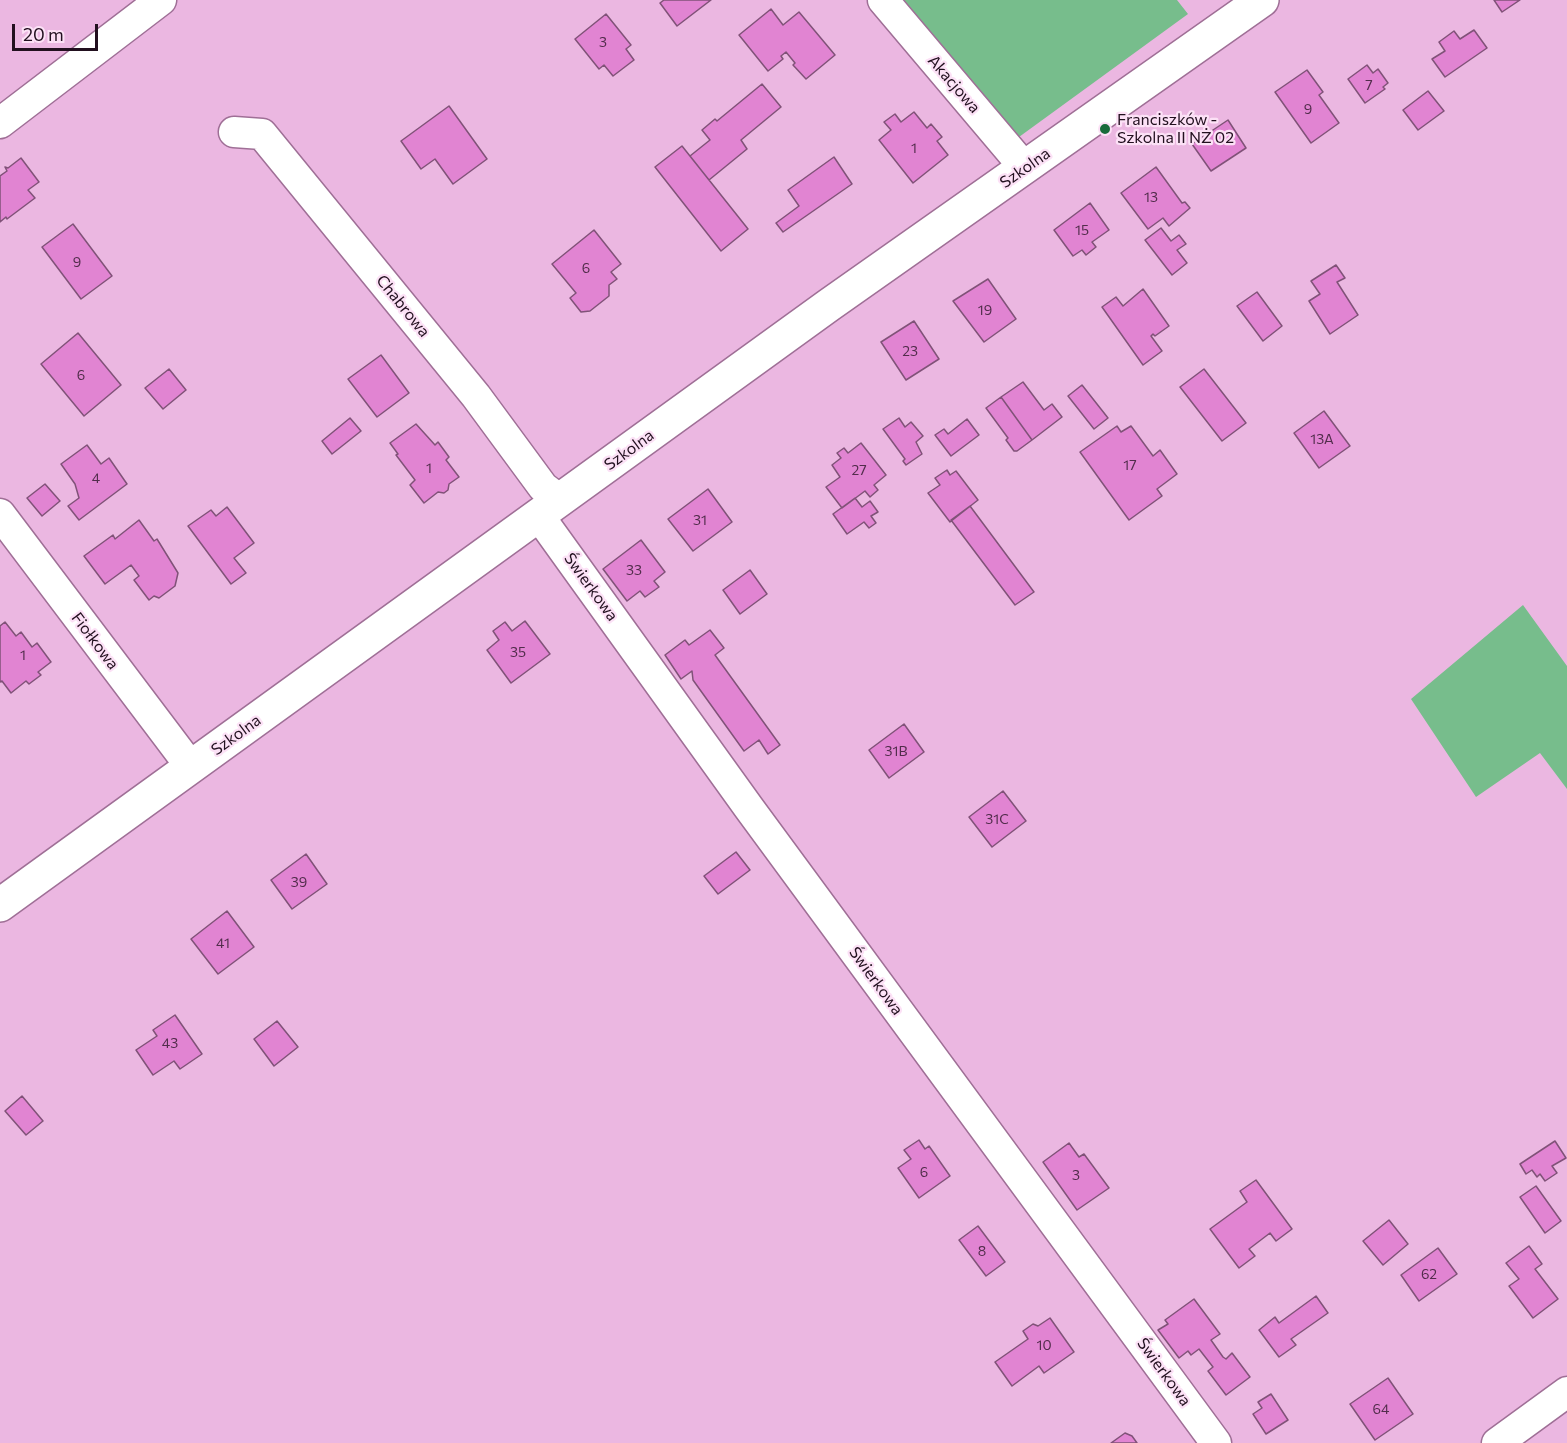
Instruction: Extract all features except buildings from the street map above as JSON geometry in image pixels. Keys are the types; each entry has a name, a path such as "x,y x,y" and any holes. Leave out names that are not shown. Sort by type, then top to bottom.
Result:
{"street":[{"path":"0,123 161,0"},
{"name":"Akacjowa","path":"883,0 1025,168"},
{"name":"Szkolna","path":"0,905 829,305 1262,0"},
{"name":"Chabrowa","path":"234,132 262,134 477,396 543,487 549,508"},
{"name":"Świerkowa","path":"549,508 749,808 1216,1443"},
{"name":"Fiołkowa","path":"0,514 191,767"},
{"path":"1497,1443 1567,1392"}],"green space":[{"path":"903,0 1177,0 1188,14 1019,137"},
{"path":"1523,605 1567,666 1567,789 1540,753 1476,797 1411,699"}],"place":[{"name":"Franciszków - Szkolna II NŻ 02","path":"1105,129"}]}
